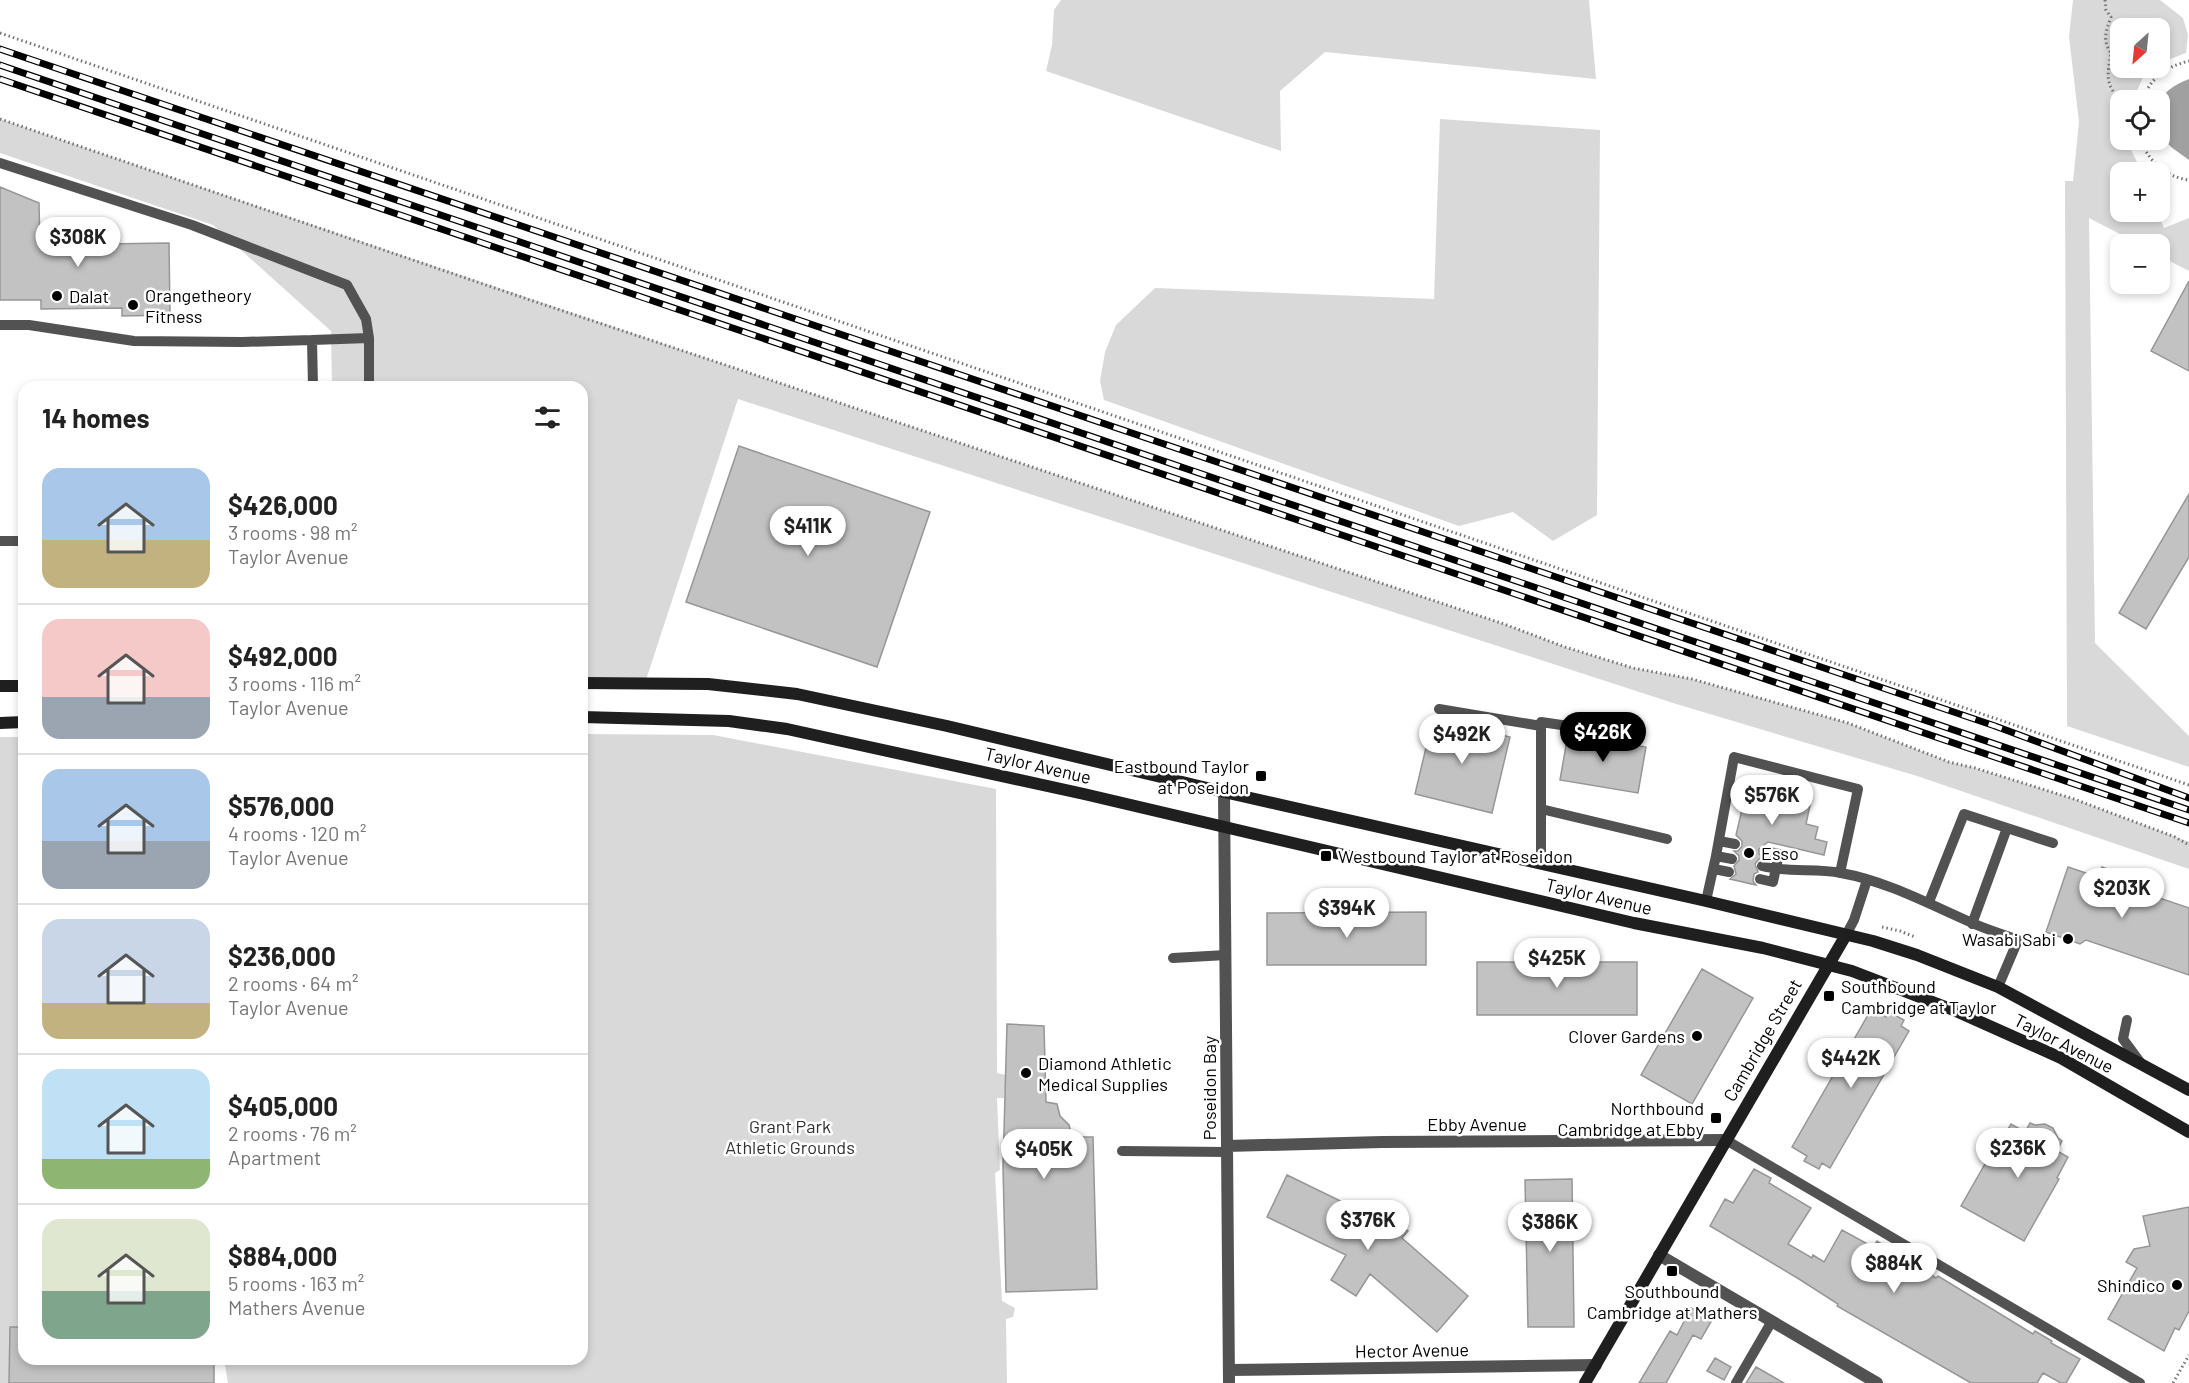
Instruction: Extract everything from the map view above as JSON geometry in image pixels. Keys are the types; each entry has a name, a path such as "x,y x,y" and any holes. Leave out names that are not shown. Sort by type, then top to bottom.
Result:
{"main road":[{"name":"Taylor Avenue","path":"588,683 708,684 797,694 947,726 1224,792 1846,934 1917,955 1998,987 2189,1090"},
{"path":"0,686 18,686"},
{"name":"Taylor Avenue","path":"588,717 729,721 788,729 1225,827 1641,925 1762,948 1827,964 1861,974 1956,1011 2061,1058 2189,1132"},
{"path":"0,723 18,722"},
{"name":"Cambridge Street","path":"1586,1383 1846,934"}],"street":[{"name":"Poseidon Bay","path":"1224,792 1229,1383"},
{"name":"Ebby Avenue","path":"1227,1149 1382,1142 1726,1140"},
{"path":"1659,1256 1877,1383"},
{"name":"Hector Avenue","path":"1229,1370 1596,1365"}],"lane":[{"path":"0,163 192,225 347,285 366,319 369,338 369,381"},
{"path":"0,325 29,325 134,340 242,342 369,338"},
{"path":"312,340 313,381"},
{"path":"0,541 18,541"},
{"path":"1439,709 1541,726"},
{"path":"1541,863 1541,722 1630,735"},
{"path":"1706,901 1734,757 1858,789 1840,873"},
{"path":"1541,809 1667,840"},
{"path":"1929,902 1964,814 2054,843"},
{"path":"1972,924 2007,828"},
{"path":"1719,841 1735,844"},
{"path":"1760,879 1773,882 1776,870 1779,854 1766,851"},
{"path":"1716,856 1732,859"},
{"path":"1762,866 1776,870 1840,873 1867,880 1929,902 1972,924 2018,940 1998,987"},
{"path":"1714,869 1729,872"},
{"path":"1846,934 1854,920 1867,880"},
{"path":"1173,958 1226,955"},
{"path":"2127,1020 2123,1039 2142,1064"},
{"path":"1726,1140 2140,1383"},
{"path":"1122,1151 1227,1149"},
{"path":"1736,1383 1772,1321"}],"path":[{"path":"2105,0 2106,10 2111,17 2104,36 2106,46 2111,53 2106,79 2112,90"},
{"path":"0,33 2189,785"},
{"path":"2148,90 2154,79 2175,64 2189,61"},
{"path":"0,119 527,299 1585,653 1660,674 1692,679 1848,723 1950,762 2074,799 2175,837 2189,845"},
{"path":"2146,150 2158,167 2170,175 2189,180"},
{"path":"2173,1383 2189,1355"}],"green space":[{"path":"1061,0 1589,0 1596,79 1325,52 1280,91 1281,151 1046,71 1052,45 1054,10"},
{"path":"2073,0 2160,0 2183,18 2188,35 2186,53 2170,59 2170,18 2110,18 2110,78 2143,78 2137,90 2110,90 2110,150 2131,150 2137,162 2110,162 2110,222 2161,222 2164,228 2189,218 2189,271 2170,261 2170,234 2120,234 2089,218 2095,643 2189,736 2189,767 2067,726 2065,181 2073,181 2079,122 2069,37"},
{"path":"0,119 744,371 1504,624 1565,647 1633,668 1692,679 1848,723 1949,762 2074,799 2189,842 2189,869 1917,776 1673,703 738,399 645,683 588,683 588,381 332,381 331,331 213,225 0,153"},
{"path":"1440,119 1600,130 1597,515 1553,541 1513,512 1459,526 1104,400 1100,381 1105,352 1116,325 1155,288 1434,299"},
{"name":"Grant Park Athletic Grounds","path":"588,734 713,735 996,789 997,1073 1006,1075 1004,1098 997,1098 1000,1170 995,1173 1002,1301 1015,1308 1013,1317 1006,1319 1007,1383 228,1383 225,1365 588,1365"},
{"path":"0,737 18,737 18,1327 10,1327 9,1383 0,1383"}],"shaded area":[{"path":"2189,79 2189,160 2170,146 2169,90"}],"building":[{"path":"0,187 39,203 40,245 169,243 170,315 122,316 122,308 41,309 41,300 0,300"},
{"path":"2189,281 2189,371 2151,351"},
{"path":"739,446 930,512 877,667 686,602"},
{"path":"2189,494 2189,557 2146,629 2119,613"},
{"path":"1433,718 1510,737 1492,813 1415,794"},
{"path":"1568,734 1646,747 1638,793 1560,780"},
{"path":"1749,780 1781,784 1799,791 1797,802 1810,805 1806,824 1818,827 1815,839 1827,842 1824,855 1768,842 1759,849 1759,854 1764,858 1759,859 1755,864 1758,872 1754,874 1753,881 1756,885 1730,879 1736,874 1734,866 1739,860 1739,856 1734,851 1738,851 1742,846 1742,841 1736,835"},
{"path":"2068,867 2098,877 2102,867 2126,876 2133,889 2189,908 2189,975 2086,940 2080,944 2046,932"},
{"path":"1426,912 1426,965 1267,965 1267,913"},
{"path":"1477,962 1637,962 1637,1015 1477,1015"},
{"name":"Clover Gardens","path":"1702,969 1753,998 1692,1104 1641,1075"},
{"path":"1872,1008 1886,1017 1889,1012 1904,1020 1901,1026 1909,1031 1830,1168 1822,1163 1819,1169 1804,1161 1807,1156 1792,1147"},
{"path":"1007,1024 1044,1026 1046,1102 1057,1104 1060,1116 1069,1125 1072,1137 1093,1137 1097,1289 1006,1292 1003,1167"},
{"path":"2030,1123 2045,1124 2053,1128 2062,1141 2057,1151 2068,1157 2057,1178 2059,1179 2024,1241 1961,1206 1997,1143 1999,1144 2011,1124 2025,1132"},
{"path":"1754,1169 1771,1178 1769,1183 1811,1208 1788,1244 1824,1262 1842,1230 1873,1247 1877,1241 1936,1278 1938,1276 2033,1334 2035,1331 2080,1359 2066,1383 2061,1383 2043,1373 2037,1383 1971,1383 1837,1306 1838,1304 1799,1279 1710,1226 1725,1199 1733,1203"},
{"path":"1287,1175 1365,1213 1369,1207 1408,1231 1402,1238 1468,1296 1437,1332 1370,1274 1356,1296 1331,1280 1346,1255 1267,1217"},
{"path":"1572,1179 1574,1327 1528,1327 1525,1180"},
{"path":"2189,1207 2189,1311 2179,1330 2175,1328 2164,1351 2108,1319 2137,1268 2126,1262 2134,1249 2150,1246 2143,1216"},
{"path":"1691,1308 1712,1320 1701,1339 1693,1335 1666,1383 1639,1383 1670,1331 1677,1335"},
{"path":"10,1327 18,1327 18,1365 214,1365 214,1383 9,1383"},
{"path":"1715,1358 1731,1367 1724,1380 1707,1371"},
{"path":"1756,1367 1784,1383 1746,1383"}],"railway":[{"path":"0,49 1995,726 2189,798"},
{"path":"0,65 2189,810"},
{"path":"0,79 2189,823"}],"place":[{"name":"Dalat","path":"57,296"},
{"name":"Orangetheory Fitness","path":"133,305"},
{"name":"Eastbound Taylor at Poseidon","path":"1261,776"},
{"name":"Esso","path":"1749,853"},
{"name":"Westbound Taylor at Poseidon","path":"1326,856"},
{"name":"Wasabi Sabi","path":"2068,939"},
{"name":"Southbound Cambridge at Taylor","path":"1829,996"},
{"name":"Clover Gardens","path":"1697,1036"},
{"name":"Diamond Athletic Medical Supplies","path":"1026,1073"},
{"name":"Northbound Cambridge at Ebby","path":"1716,1118"},
{"name":"Southbound Cambridge at Mathers","path":"1672,1271"},
{"name":"Shindico","path":"2177,1285"}]}
